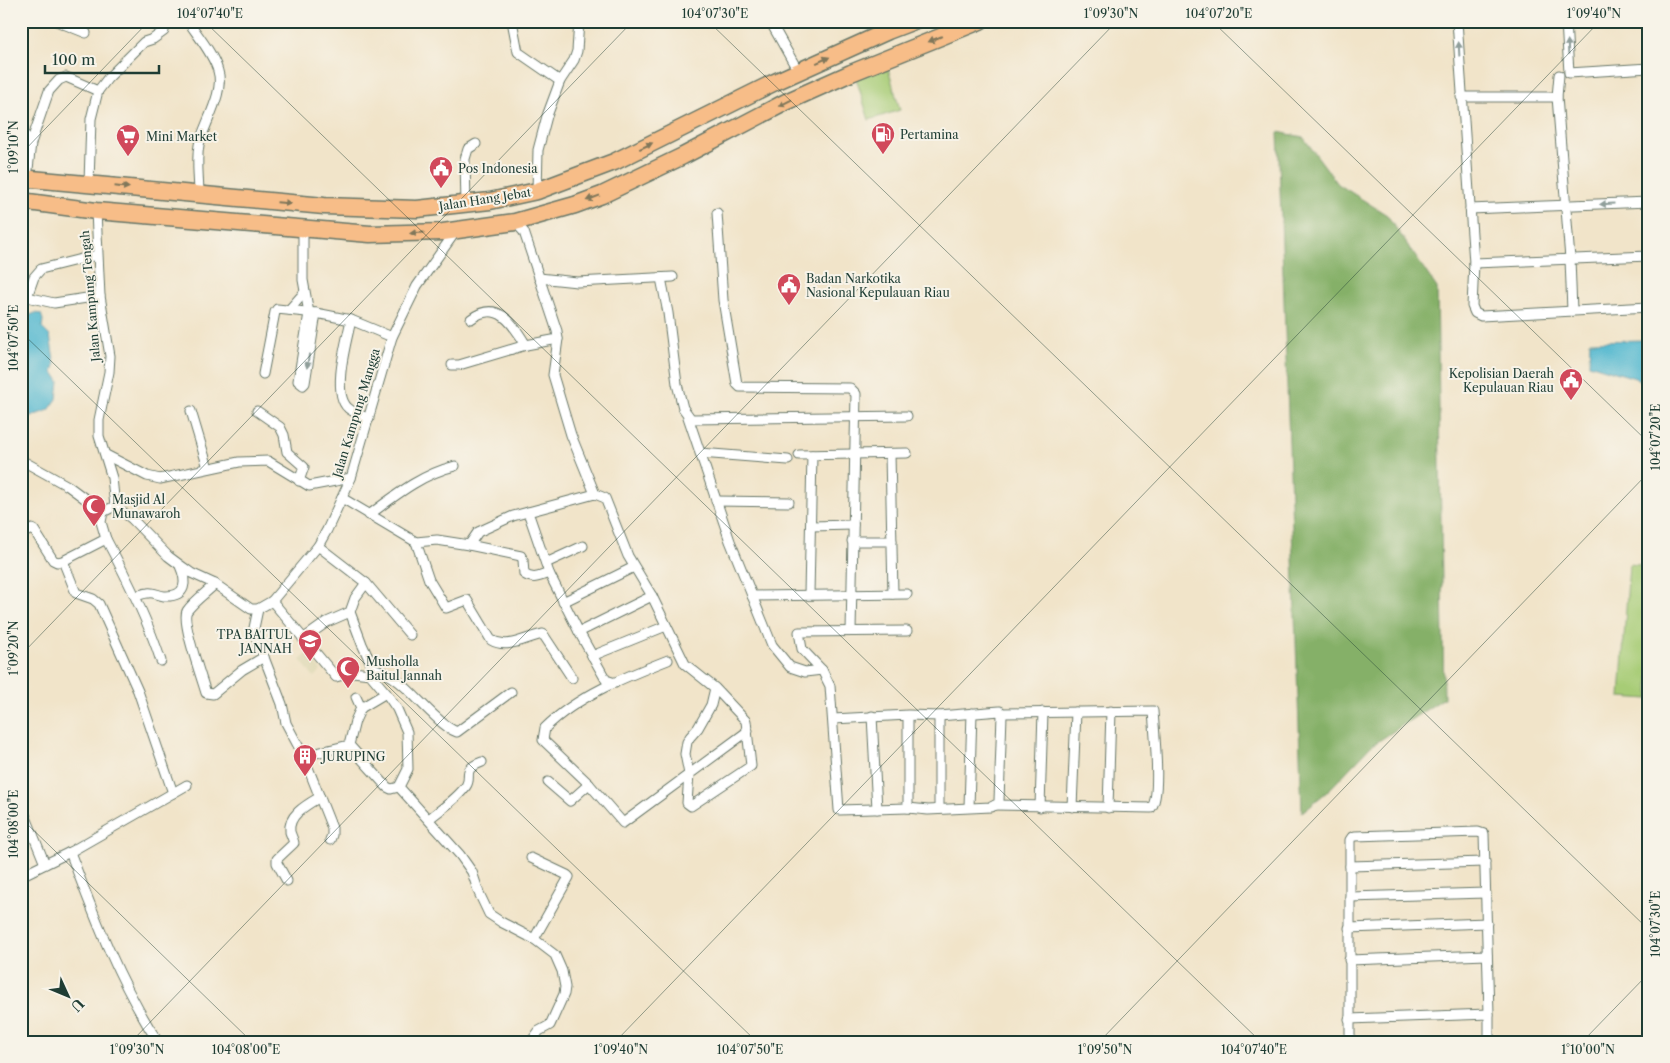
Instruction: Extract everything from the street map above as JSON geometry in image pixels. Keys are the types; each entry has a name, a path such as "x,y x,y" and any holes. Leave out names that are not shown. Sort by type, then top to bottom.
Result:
{"highway":[{"name":"Jalan Hang Jebat","path":"24,178 324,206 417,209 466,205 537,191 614,162 798,71 914,21"},
{"path":"21,201 96,211 370,234 456,231 515,222 575,205 602,195 683,156 786,102 834,80 980,21"},
{"path":"614,162 624,184"}],"street":[{"path":"56,21 86,34"},
{"path":"188,21 216,64 220,77 216,103 205,126 199,146 199,195"},
{"path":"512,21 517,50 520,54 560,81"},
{"path":"537,191 538,150 547,116 560,81 574,60 577,51 579,21"},
{"path":"770,21 798,71"},
{"path":"1457,21 1474,263 1472,306 1477,315 1649,307"},
{"path":"1566,21 1569,74 1649,68"},
{"path":"89,183 91,119 98,91 108,78 144,42 153,39 164,31"},
{"path":"1559,75 1557,97 1570,259 1572,311"},
{"path":"24,178 30,144 49,92 59,80 66,77 98,91"},
{"path":"1462,97 1557,97"},
{"path":"21,130 30,144"},
{"path":"466,205 466,159 468,149 476,144"},
{"path":"1470,209 1649,202"},
{"name":"Jalan Kampung Tengah","path":"96,211 100,296 110,356 99,436 112,478 115,506"},
{"path":"717,213 723,300 737,384 740,387 757,388 850,388 856,394 851,631"},
{"path":"515,222 524,232 558,339 553,375 571,435 595,494"},
{"path":"303,228 302,268 304,293 312,313 305,383 303,385 298,382 312,313"},
{"name":"Jalan Kampung Mangga","path":"272,601 318,546 327,530 351,478 392,337 417,286 456,231"},
{"path":"97,255 41,269 34,277 24,299 54,303 100,296"},
{"path":"1474,263 1649,256"},
{"path":"539,278 577,282 673,277"},
{"path":"661,278 677,384 683,408 688,417 730,541 772,645 790,668 805,672 822,670"},
{"path":"289,310 304,293"},
{"path":"263,374 277,308 351,320 392,337"},
{"path":"471,319 478,314 488,312 500,314 508,318 514,325 526,345"},
{"path":"351,320 339,378 343,401 349,408 369,419"},
{"path":"452,365 459,365 526,345 558,339"},
{"path":"257,410 280,427 284,435 287,452 304,467 299,481"},
{"path":"191,411 208,468"},
{"path":"688,417 691,419 907,416"},
{"path":"700,453 788,460"},
{"path":"799,455 907,453"},
{"path":"890,454 893,594"},
{"path":"106,455 156,479 238,462 268,461 274,463 299,481 312,486 351,478"},
{"path":"809,594 812,455"},
{"path":"21,460 68,486 103,512"},
{"path":"369,515 423,478 455,466"},
{"path":"469,544 478,532 513,516 595,494 602,496 608,502 622,543 652,596 685,664 715,688 746,721 750,767 691,806 687,802 689,774 685,754 687,742 701,724 711,705 715,688"},
{"path":"342,498 416,542 437,540 469,544 521,556 524,574 536,578 549,573"},
{"path":"716,501 788,502"},
{"path":"103,512 115,506 132,519 180,566 215,584 251,609 258,609 272,601 336,676 352,672 386,672 396,678 451,730 456,732 510,692"},
{"path":"103,512 101,522 106,539 136,596 161,661"},
{"path":"528,512 549,573 578,632 606,680 615,683"},
{"path":"811,526 853,525"},
{"path":"21,534 32,529 34,530 53,560 57,562 63,561 106,539"},
{"path":"852,541 892,541"},
{"path":"416,542 428,580 446,608 467,600 491,640 496,642 516,643 543,634 572,678"},
{"path":"318,546 366,583 410,634"},
{"path":"546,563 583,546"},
{"path":"63,561 76,593 93,599 98,604 138,691 173,793"},
{"path":"136,596 149,592 165,596 180,592 186,580 180,566"},
{"path":"564,602 634,567"},
{"path":"349,745 387,787 391,789 399,787 408,769 407,732 401,717 372,671 350,612 355,598 366,583"},
{"path":"215,584 189,609 186,615 188,633 206,693 213,694 242,670 264,657"},
{"path":"752,596 907,594"},
{"path":"578,632 652,596"},
{"path":"258,609 254,628 282,704 286,723 303,755 333,830 330,840"},
{"path":"303,639 327,622 350,612"},
{"path":"592,656 666,626"},
{"path":"833,719 872,716 938,716 997,710 1001,713 1153,711 1157,780 1155,804 1151,808 995,805 939,809 839,810 830,686 822,670 802,649 799,632 907,631"},
{"path":"668,660 583,698 558,715 545,728 544,740 589,784 624,823 748,731"},
{"path":"349,745 355,721 361,708 386,693"},
{"path":"356,697 361,708"},
{"path":"1108,808 1111,711"},
{"path":"1040,807 1043,712"},
{"path":"1072,807 1076,712"},
{"path":"995,805 999,801 1001,713"},
{"path":"969,807 972,714"},
{"path":"908,715 908,808"},
{"path":"872,716 877,809"},
{"path":"938,716 939,809"},
{"path":"303,755 349,745"},
{"path":"429,819 446,806 466,786 469,770 482,762"},
{"path":"548,782 570,801 589,784"},
{"path":"21,876 70,852 187,785"},
{"path":"399,787 470,868 478,893 489,914 534,940 555,955 562,971 565,987 564,994 550,1025 539,1032 531,1042"},
{"path":"287,881 277,863 277,859 294,844 290,830 298,812 320,797"},
{"path":"21,805 45,864"},
{"path":"1350,1042 1350,840 1355,836 1478,832 1484,834 1490,1042"},
{"path":"70,852 109,952 143,1018 158,1042"},
{"path":"531,858 569,877 534,940"},
{"path":"1350,866 1485,862"},
{"path":"1350,897 1486,893"},
{"path":"1350,928 1487,923"},
{"path":"1349,960 1487,955"},
{"path":"1349,1019 1489,1014"}],"shaded area":[{"name":"TPA BAITUL JANNAH","path":"317,646 325,656 315,663 321,671 314,677 300,660"}],"green space":[{"path":"887,65 900,110 869,120 855,75"},
{"path":"1278,132 1303,137 1338,184 1387,215 1437,288 1444,698 1371,746 1328,791 1302,812"},
{"path":"1629,564 1649,566 1649,699 1620,697"}],"water":[{"path":"35,313 41,314 43,320 42,328 50,336 55,365 53,372 59,381 57,399 49,410 32,416 21,413 21,319"},
{"path":"1649,340 1649,389 1635,378 1589,364 1590,341"}],"place":[{"name":"Pertamina","path":"883,155"},
{"name":"Mini Market","path":"128,157"},
{"name":"Pos Indonesia","path":"441,189"},
{"name":"Badan Narkotika Nasional Kepulauan Riau","path":"789,306"},
{"name":"Kepolisian Daerah Kepulauan Riau","path":"1571,401"},
{"name":"Masjid Al Munawaroh","path":"94,527"},
{"name":"TPA BAITUL JANNAH","path":"310,662"},
{"name":"Musholla Baitul Jannah","path":"348,689"},
{"name":"JURUPING","path":"305,777"}]}
